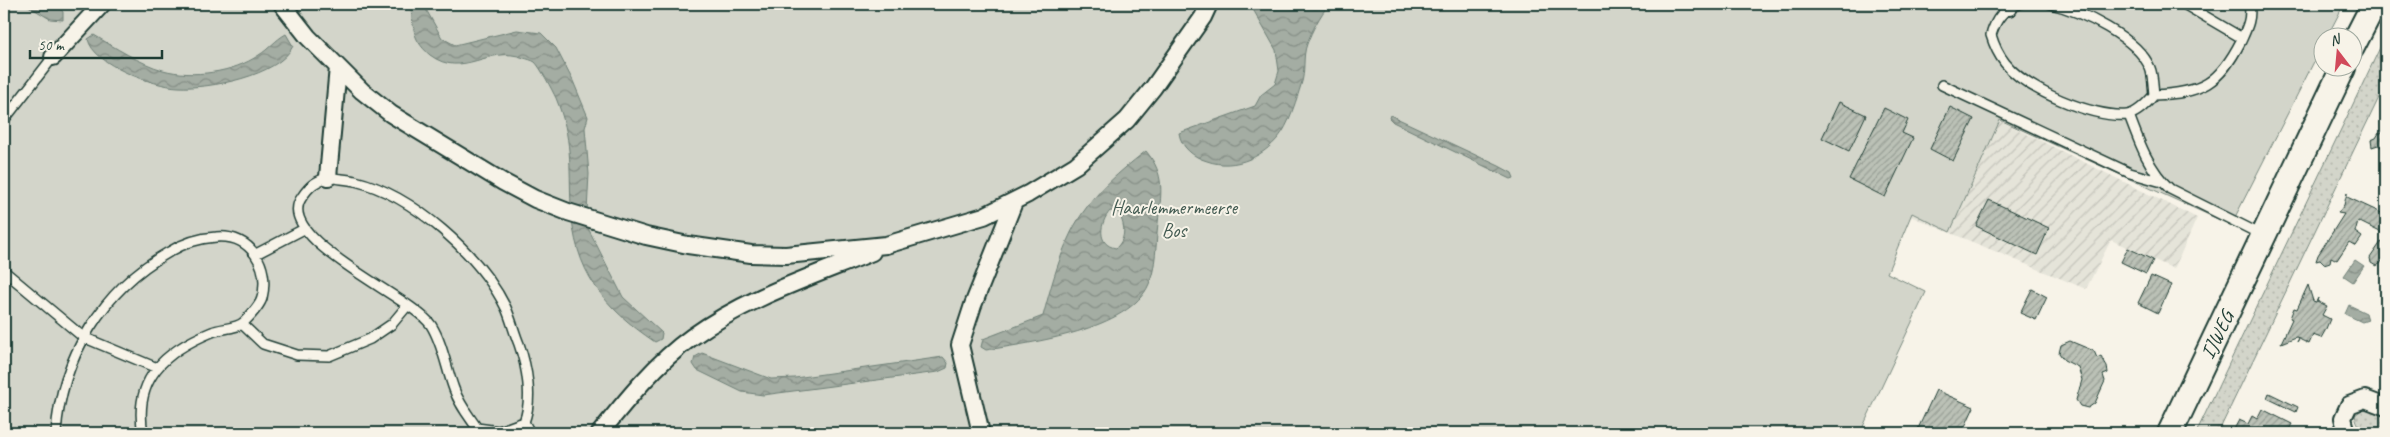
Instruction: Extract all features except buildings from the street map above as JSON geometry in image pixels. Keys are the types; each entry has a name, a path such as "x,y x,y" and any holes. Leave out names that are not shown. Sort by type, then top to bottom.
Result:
{"street":[{"path":"54,57 102,4"},
{"path":"282,4 308,37 362,91 391,114 506,184 568,212 646,236 688,245 751,254 786,255 886,246"},
{"path":"600,433 661,364 691,338 716,321 765,296 886,246 984,216 1014,202 1076,165 1126,120 1153,88 1209,4"},
{"path":"2362,28 2374,4"},
{"path":"328,177 338,67"},
{"name":"IJWEG","path":"2170,433 2338,78"},
{"path":"981,433 960,345 973,305 1014,202"},
{"path":"2347,433 2343,418 2349,405 2365,399 2386,407"}],"lane":[{"path":"2012,5 1996,19 1991,35 2006,64 2025,80 2063,103 2109,113 2129,115 2148,103 2154,95 2150,68 2139,52 2109,28 2071,9 2052,4"},
{"path":"2184,4 2242,38"},
{"path":"2154,95 2192,90 2212,82 2232,58 2250,22 2249,4"},
{"path":"4,120 54,57"},
{"path":"1942,85 2130,173 2162,182"},
{"path":"2129,115 2143,151 2162,182 2170,189 2264,236"},
{"path":"328,177 355,181 382,190 434,221 477,263 506,308 526,363 528,412 524,422 499,431 478,428 464,410 454,388 447,362 430,324 370,279 334,258 304,229 298,216 298,201 311,183 328,177"},
{"path":"256,254 304,229"},
{"path":"56,433 57,413 66,382 83,337 106,304 133,277 170,251 197,241 217,237 240,241 256,254 263,281 262,300 242,324 212,332 174,352 156,368 145,386 140,409 143,433"},
{"path":"4,271 83,337 156,368"},
{"path":"242,324 263,344 297,355 329,356 370,339 392,324 407,306"},
{"path":"524,422 530,433"}],"shaded area":[{"path":"1954,98 2197,218 2174,269 2111,240 2086,289 1893,209"}],"green space":[{"name":"Haarlemmermeerse Bos","path":"4,4 2344,4 2332,28 2312,28 2312,66 2231,225 2000,120 1950,232 1912,213 1887,273 1926,292 1860,433 4,433"},
{"path":"2386,35 2386,83 2218,433 2196,433"},
{"path":"2363,409 2373,409 2386,414 2386,433 2366,431 2359,426 2355,415"}],"water":[{"path":"25,4 57,4 63,12 63,20 50,19"},
{"path":"410,4 423,4 442,38 455,45 517,30 541,33 556,48 573,81 588,117 585,128 589,174 588,228 623,297 662,333 661,339 655,342 620,315 606,301 585,268 573,229 569,152 565,127 556,98 535,62 511,55 499,55 465,63 442,62 430,55 417,40"},
{"path":"1250,4 1329,4 1316,23 1307,44 1302,80 1293,109 1283,131 1268,148 1250,159 1228,164 1218,164 1193,154 1182,143 1179,133 1255,106 1261,95 1275,84 1279,71 1276,50"},
{"path":"286,34 293,46 285,56 259,73 224,83 191,87 167,86 126,72 101,57 92,48 88,39 94,35 119,50 163,70 200,74 225,70 249,61 263,53"},
{"path":"1390,115 1499,166 1512,173 1514,178 1511,179 1393,122 1389,118"},
{"path":"1146,151 1157,168 1161,185 1153,270 1149,284 1138,300 1122,313 1077,332 986,350 981,347 983,339 1043,316 1060,258 1075,226 1101,190","holes":["1110,211 1118,212 1124,231 1122,240 1116,248 1105,242 1102,227"]},
{"path":"2355,260 2364,266 2353,282 2344,276"},
{"path":"2349,305 2366,313 2368,320 2362,322 2345,314"},
{"path":"702,353 771,379 795,378 943,357 948,363 947,368 938,372 763,395 742,392 697,370 693,364 695,357"}]}
